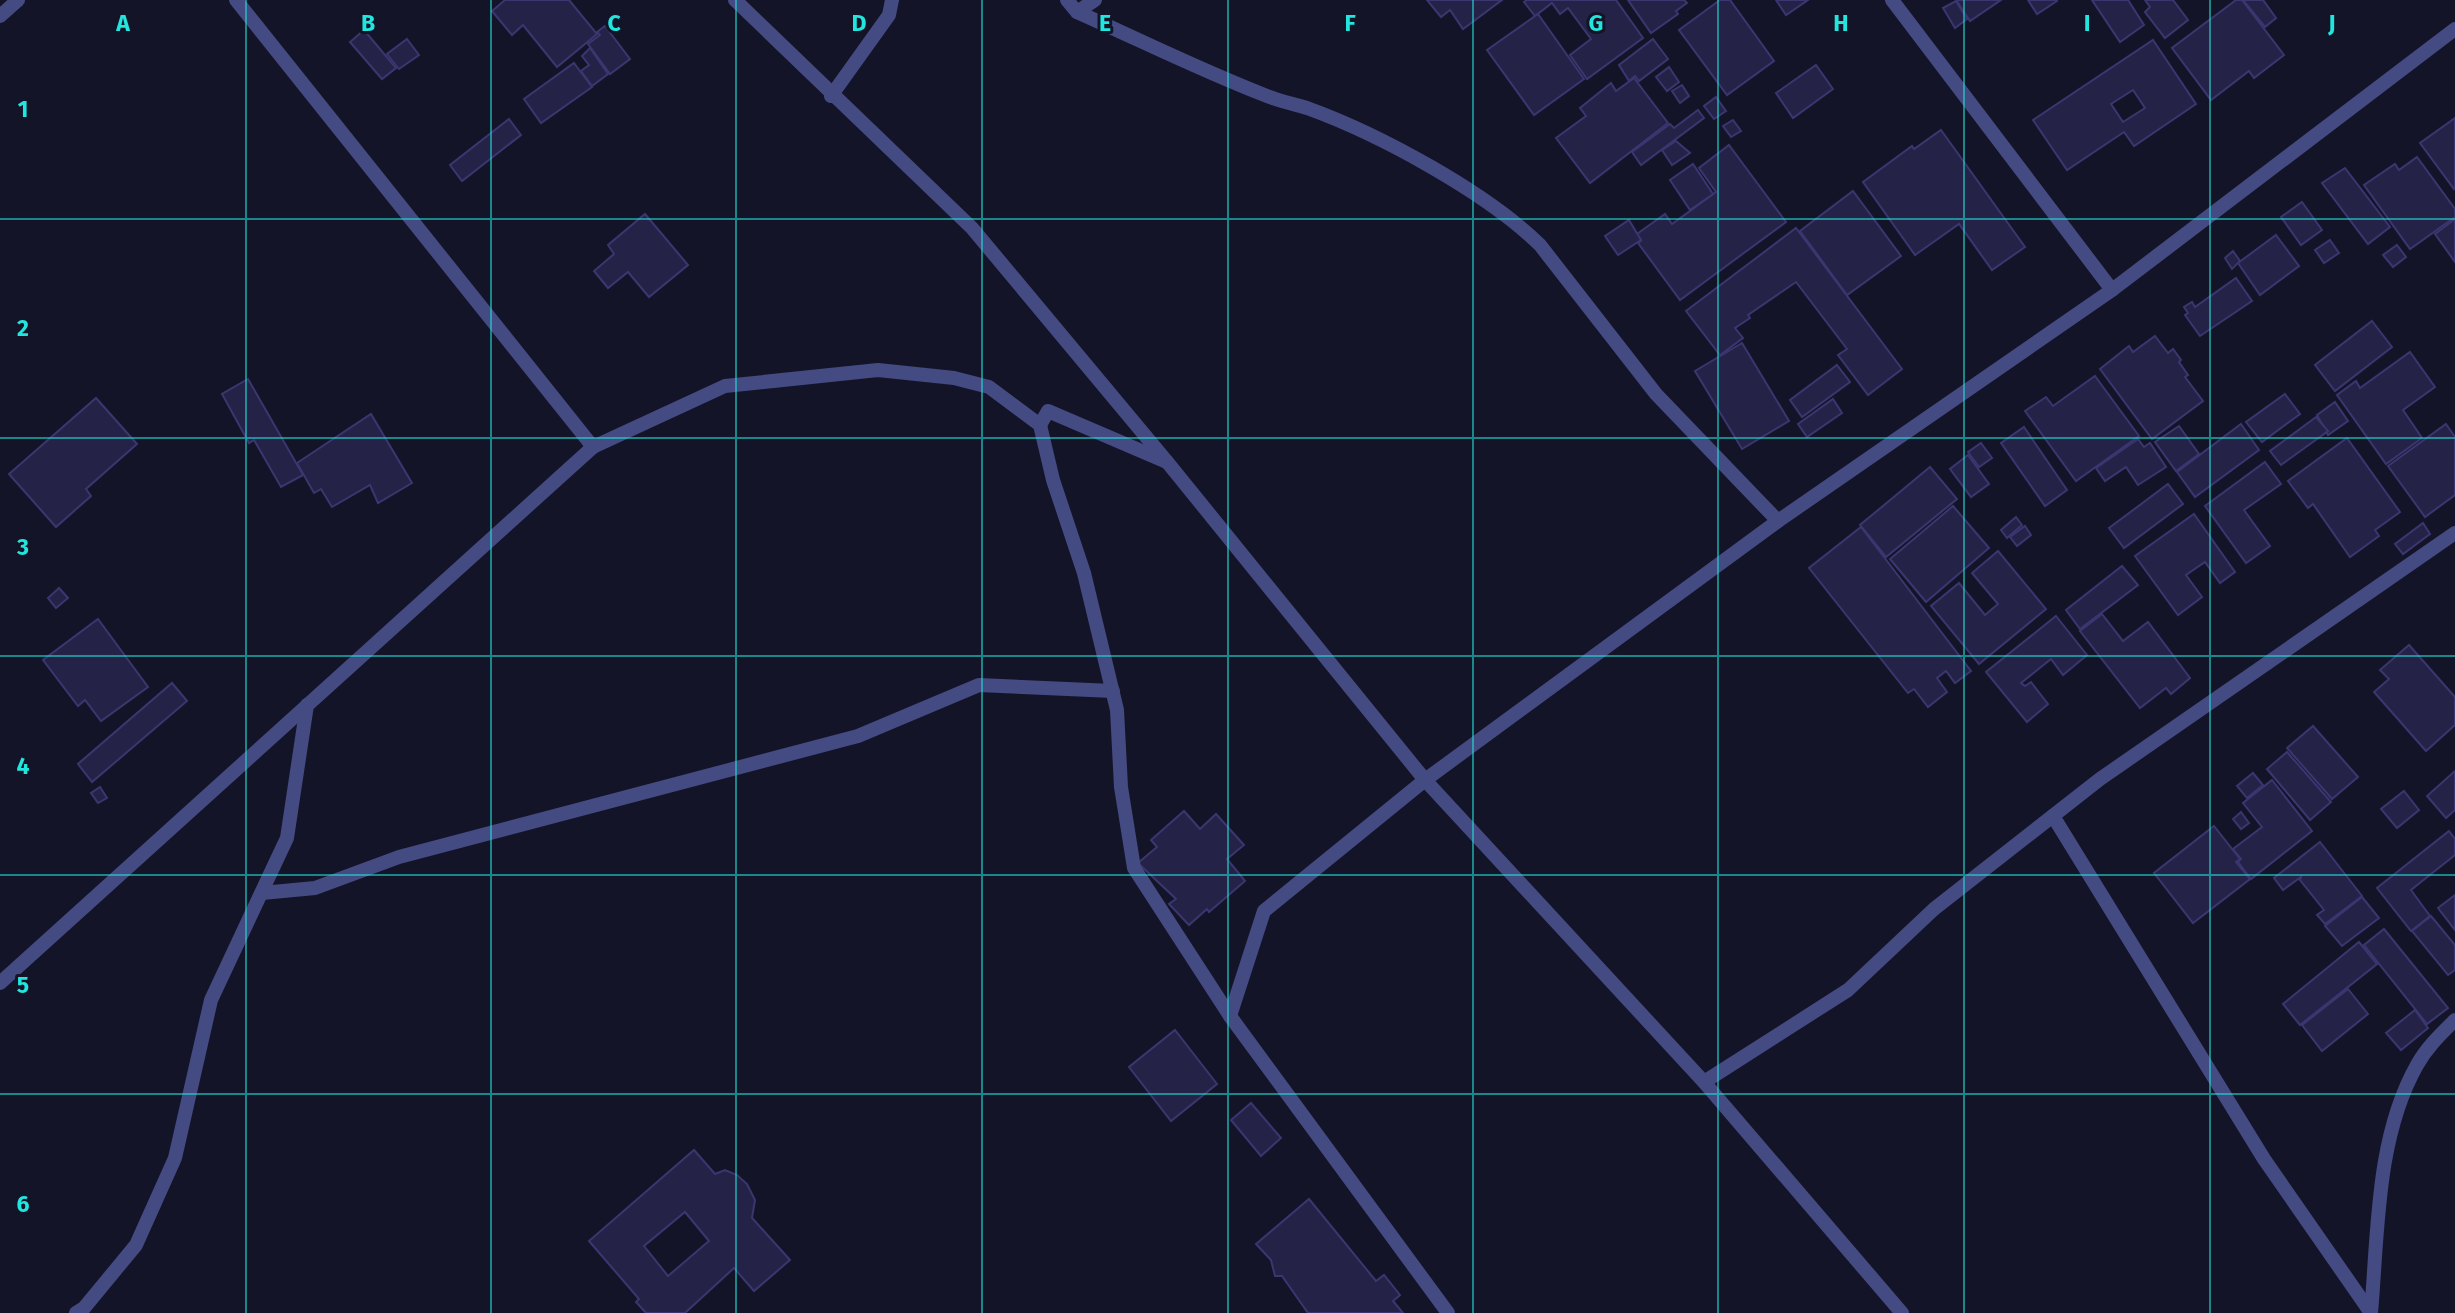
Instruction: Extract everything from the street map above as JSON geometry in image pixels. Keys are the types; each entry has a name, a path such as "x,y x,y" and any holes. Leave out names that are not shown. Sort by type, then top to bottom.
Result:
{"street":[{"path":"0,16 18,0"},
{"path":"236,0 593,447"},
{"path":"735,0 831,96 972,228 1168,463 1425,780 1704,1082 1902,1313"},
{"path":"831,96 888,15 892,0"},
{"path":"1067,0 1077,12 1268,96 1307,108 1410,156 1521,226 1540,245 1656,394 1778,521"},
{"path":"1077,12 1095,0"},
{"path":"1892,0 2112,290"},
{"path":"1230,1016 1264,911 1425,780 1778,521 2112,290 2455,29"},
{"path":"0,983 593,447 725,386 878,370 954,378 989,387 1040,425 1053,480 1084,573 1113,691 1117,710 1121,787 1134,868 1230,1016 1448,1313"},
{"path":"1040,425 1048,411 1168,463"},
{"path":"1704,1082 1848,990 1934,909 2100,779 2455,533"},
{"path":"262,893 315,888 399,857 858,736 979,685 1113,691"},
{"path":"76,1313 84,1308 136,1245 175,1158 211,1000 286,838 307,705"},
{"path":"2053,816 2264,1159 2371,1313"},
{"path":"2371,1313 2380,1213 2394,1122 2417,1064 2430,1044 2455,1020"}],"building":[{"path":"505,0 569,0 597,34 557,67 523,25 512,35 492,11"},
{"path":"1427,0 1502,0 1463,29 1450,10 1441,17"},
{"path":"1616,0 1643,38 1587,79 1570,55 1591,39 1568,8 1560,14 1552,3 1535,16 1524,2"},
{"path":"1628,0 1684,0 1687,3 1676,11 1678,14 1651,33"},
{"path":"1720,0 1730,0 1774,61 1727,95 1679,30"},
{"path":"1776,0 1808,0 1786,15"},
{"path":"1956,0 2001,0 1970,21"},
{"path":"2028,0 2057,0 2057,1 2037,14"},
{"path":"2092,0 2128,0 2144,25 2120,42"},
{"path":"2145,0 2173,0 2188,20 2165,38 2145,12 2150,7"},
{"path":"2236,0 2242,0 2284,55 2254,78 2249,71 2211,100 2172,48"},
{"path":"2243,0 2263,0 2276,18 2265,27"},
{"path":"1956,1 1967,19 1955,28 1943,8"},
{"path":"1538,14 1584,79 1534,115 1487,50"},
{"path":"605,26 630,59 610,74 588,44 600,35 597,32"},
{"path":"364,30 396,68 382,79 350,42"},
{"path":"407,39 419,55 399,69 387,54"},
{"path":"1653,39 1668,59 1639,81 1635,76 1629,81 1619,65"},
{"path":"2153,40 2196,104 2134,146 2124,132 2067,170 2033,120","holes":["2133,90 2145,108 2123,122 2111,104"]},
{"path":"590,48 608,74 592,86 581,71 589,65 582,56"},
{"path":"574,63 592,87 541,123 524,99"},
{"path":"1816,65 1833,89 1793,118 1776,93"},
{"path":"1669,67 1679,82 1667,91 1656,77"},
{"path":"1634,78 1668,123 1590,183 1556,138 1586,116 1580,108 1611,83 1616,91"},
{"path":"1682,85 1689,96 1680,103 1672,91"},
{"path":"1716,97 1726,111 1714,119 1704,106"},
{"path":"1698,110 1704,118 1641,165 1632,152 1670,124 1674,128"},
{"path":"2455,118 2455,187 2454,189 2420,143"},
{"path":"509,119 521,135 462,181 450,165"},
{"path":"1733,120 1741,131 1731,137 1723,126"},
{"path":"1941,130 2025,247 1992,270 1959,224 1915,255 1863,182 1912,146 1914,149"},
{"path":"1676,141 1690,153 1672,165 1662,150"},
{"path":"1729,145 1786,222 1680,300 1638,243 1641,241 1637,234 1665,214 1672,224 1716,192 1699,168"},
{"path":"2417,157 2455,209 2455,217 2410,249 2364,185 2395,164 2399,170"},
{"path":"1693,164 1713,194 1690,210 1670,180"},
{"path":"2345,168 2390,227 2368,244 2322,183"},
{"path":"1853,191 1901,256 1847,295 1800,231"},
{"path":"2302,202 2322,230 2301,245 2281,217"},
{"path":"645,214 688,265 649,297 628,272 608,288 594,271 614,254 608,245"},
{"path":"2455,219 2455,262 2435,234"},
{"path":"1629,220 1641,240 1618,255 1605,236"},
{"path":"1796,228 1902,369 1868,395 1838,355 1847,349 1796,282 1748,315 1750,318 1735,328 1743,338 1720,355 1686,311"},
{"path":"2276,235 2299,266 2260,295 2238,263"},
{"path":"2330,240 2339,253 2324,263 2315,250"},
{"path":"2397,245 2406,257 2393,267 2383,255"},
{"path":"2233,251 2240,261 2232,269 2225,258"},
{"path":"2236,278 2252,301 2200,336 2185,315 2188,313 2184,307 2192,302 2195,307"},
{"path":"2372,321 2392,347 2335,391 2315,365"},
{"path":"2155,336 2168,353 2173,349 2188,375 2185,377 2203,401 2152,439 2100,369 2129,346 2133,352"},
{"path":"1742,343 1789,421 1742,449 1695,371"},
{"path":"2410,352 2435,387 2403,410 2422,438 2386,464 2337,395 2356,381 2360,388"},
{"path":"1837,365 1850,382 1802,417 1790,400"},
{"path":"2095,376 2139,436 2076,481 2025,411 2046,397 2053,406"},
{"path":"248,379 303,475 281,487 254,440 249,443 222,394"},
{"path":"2285,394 2300,414 2262,442 2246,422"},
{"path":"96,398 137,444 86,489 91,496 56,527 9,474"},
{"path":"1833,399 1842,413 1807,437 1798,424"},
{"path":"2335,402 2348,421 2328,435 2317,415"},
{"path":"371,414 412,483 378,503 370,485 332,507 321,489 314,493 297,463"},
{"path":"2316,417 2328,431 2281,465 2270,451"},
{"path":"2241,424 2259,450 2195,497 2177,472"},
{"path":"2446,424 2455,437 2455,495 2425,517 2388,466"},
{"path":"2179,426 2199,454 2176,471 2155,442"},
{"path":"2024,427 2067,490 2045,506 2001,443"},
{"path":"2347,438 2400,512 2375,530 2379,536 2350,557 2313,504 2308,508 2288,481"},
{"path":"2138,439 2144,447 2150,443 2166,467 2138,485 2126,467 2105,481 2096,468"},
{"path":"1981,443 1992,458 1979,467 1968,452"},
{"path":"1968,455 1989,484 1971,497 1950,469"},
{"path":"2265,462 2281,484 2244,510 2270,546 2246,563 2205,506"},
{"path":"1930,467 1957,499 1886,557 1860,525"},
{"path":"2168,484 2183,504 2124,548 2109,528"},
{"path":"1953,506 1989,548 1926,602 1890,559"},
{"path":"2194,514 2235,572 2220,583 2205,562 2186,575 2202,597 2178,615 2135,556"},
{"path":"2016,517 2022,525 2007,538 2001,530"},
{"path":"2423,523 2430,534 2403,554 2395,544"},
{"path":"2025,526 2031,535 2017,546 2010,537"},
{"path":"1861,527 1971,671 1955,683 1946,671 1937,678 1947,692 1928,707 1914,689 1908,693 1809,568"},
{"path":"1998,551 2046,609 1979,664 1931,606 1959,583 1985,615 1998,604 1972,573"},
{"path":"2122,566 2138,585 2080,629 2066,610"},
{"path":"59,588 68,598 56,608 48,598"},
{"path":"2102,614 2123,641 2148,622 2190,678 2171,694 2166,688 2140,708 2080,631"},
{"path":"2056,616 2087,655 2063,675 2051,659 2021,683 2025,686 2031,682 2048,704 2027,722 1986,672"},
{"path":"98,619 148,687 101,721 85,700 78,706 43,660"},
{"path":"2409,645 2455,697 2455,725 2426,751 2374,692 2389,679 2380,670"},
{"path":"172,683 187,701 92,782 78,764"},
{"path":"2313,726 2358,777 2332,799 2287,748"},
{"path":"2287,752 2331,802 2310,820 2267,769"},
{"path":"2455,771 2455,810 2446,818 2427,796"},
{"path":"2253,773 2263,785 2247,798 2237,786"},
{"path":"2272,780 2312,831 2251,879 2238,862 2241,859 2233,849 2262,827 2243,803"},
{"path":"100,787 107,798 98,803 91,793"},
{"path":"2404,791 2419,810 2397,828 2381,809"},
{"path":"1184,811 1200,829 1216,814 1244,845 1227,859 1245,881 1209,912 1207,909 1189,925 1169,904 1176,899 1138,863 1157,847 1151,840"},
{"path":"2241,812 2249,823 2241,829 2233,819"},
{"path":"2214,826 2240,859 2236,862 2250,879 2193,923 2154,873"},
{"path":"2449,831 2455,839 2455,855 2411,890 2430,916 2411,931 2377,888"},
{"path":"2320,842 2362,896 2325,924 2317,915 2324,910 2300,880 2301,877 2283,890 2274,878"},
{"path":"2455,895 2455,930 2438,908"},
{"path":"2362,897 2379,918 2342,946 2325,926"},
{"path":"2431,916 2455,945 2455,970 2448,975 2412,931"},
{"path":"2384,929 2448,1008 2427,1024 2364,945"},
{"path":"2359,942 2377,964 2300,1025 2283,1004"},
{"path":"2348,989 2368,1014 2322,1051 2302,1025"},
{"path":"2415,1010 2428,1028 2401,1050 2386,1033"},
{"path":"1175,1030 1217,1084 1171,1121 1129,1067"},
{"path":"1251,1103 1281,1138 1261,1156 1231,1120"},
{"path":"694,1150 715,1174 725,1170 737,1175 747,1184 755,1200 752,1218 790,1260 754,1291 734,1268 685,1313 646,1313 636,1302 639,1299 589,1241","holes":["685,1212 709,1241 668,1276 644,1246"]},
{"path":"1309,1199 1376,1281 1384,1275 1400,1295 1393,1301 1403,1313 1308,1313 1282,1276 1275,1276 1271,1260 1256,1244"}]}
